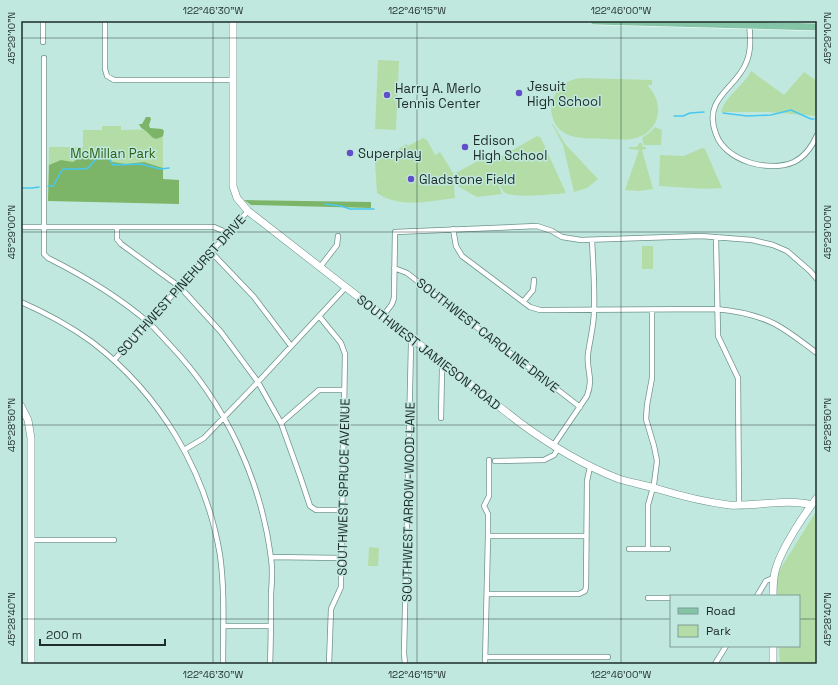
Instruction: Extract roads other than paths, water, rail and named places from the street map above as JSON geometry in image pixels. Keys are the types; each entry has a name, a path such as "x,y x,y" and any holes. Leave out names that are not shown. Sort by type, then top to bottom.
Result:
{"main road":[{"path":"594,21 749,23 817,27"}],"street":[{"path":"43,21 43,42"},
{"path":"105,21 105,69 107,76 114,80 233,80"},
{"name":"SOUTHWEST JAMIESON ROAD","path":"233,21 233,186 236,198 248,211 519,422 555,447 590,466 620,479 688,498 739,505 796,503 811,505"},
{"path":"749,23 750,47 747,62 743,71 724,92 714,109 714,128 720,142 730,154 746,161 768,165 780,165 794,162 803,155 813,144 817,135"},
{"path":"44,58 43,252 46,256 99,286 148,322 184,361 212,398 224,417 237,442 256,491 271,557 270,664"},
{"name":"SOUTHWEST PINEHURST DRIVE","path":"114,360 248,211"},
{"path":"383,316 392,304 394,298 395,232 537,226 570,239 592,240 598,238 693,236 752,240 780,247 794,255 817,279"},
{"path":"21,227 214,227 228,233"},
{"path":"117,227 120,244 180,287 221,332 258,382 281,423 310,506 316,510 342,510"},
{"path":"453,229 456,246 462,256 530,307 540,310 594,311 717,309 747,314 774,324 817,353"},
{"path":"320,267 337,246 338,236"},
{"path":"716,237 718,336 738,378 739,505"},
{"path":"495,461 544,460 554,454 555,447 587,396 590,388 588,353 594,311 592,240"},
{"path":"211,252 254,297 291,346"},
{"name":"SOUTHWEST CAROLINE DRIVE","path":"394,268 407,273 580,407"},
{"path":"522,302 533,290 534,280"},
{"path":"184,450 204,438 346,287"},
{"path":"21,302 45,313 72,329 114,360 153,402 184,450 201,485 215,530 223,580 223,664"},
{"path":"648,549 648,505 656,475 654,446 646,419 646,405 652,378 652,310"},
{"name":"SOUTHWEST SPRUCE AVENUE","path":"319,316 343,346 345,354 341,587 331,609 329,664"},
{"name":"SOUTHWEST ARROW-WOOD LANE","path":"405,664 404,653 411,344 413,340"},
{"path":"441,418 442,369 445,364"},
{"path":"281,423 319,390 344,390"},
{"path":"21,406 28,420 31,432 31,664"},
{"path":"484,664 488,514 484,506 489,496 489,460"},
{"path":"487,594 579,594 585,591 587,481 590,466"},
{"path":"773,595 773,578 776,567 811,505 817,498"},
{"path":"488,536 586,536"},
{"path":"32,540 114,540"},
{"path":"629,549 668,549"},
{"path":"271,557 341,558"},
{"path":"757,595 766,581 773,578"},
{"path":"648,598 670,598"},
{"path":"224,626 271,626"},
{"path":"715,664 725,647"},
{"path":"773,647 773,664"},
{"path":"485,657 608,657"}],"waterway":[{"path":"723,113 747,116 771,115 791,110 814,119"},
{"path":"674,116 704,112"},
{"path":"48,186 53,186 62,170 88,168 96,159 104,158"},
{"path":"110,160 113,165 140,164 160,169 169,168"},
{"path":"21,188 39,187"},
{"path":"325,204 350,209 374,209"}],"place":[{"name":"Jesuit High School","path":"519,93"},
{"name":"Harry A. Merlo Tennis Center","path":"387,95"},
{"name":"Edison High School","path":"465,147"},
{"name":"Superplay","path":"350,153"},
{"name":"Gladstone Field","path":"411,179"}],"park label":[{"name":"McMillan Park","path":"113,153"}]}
